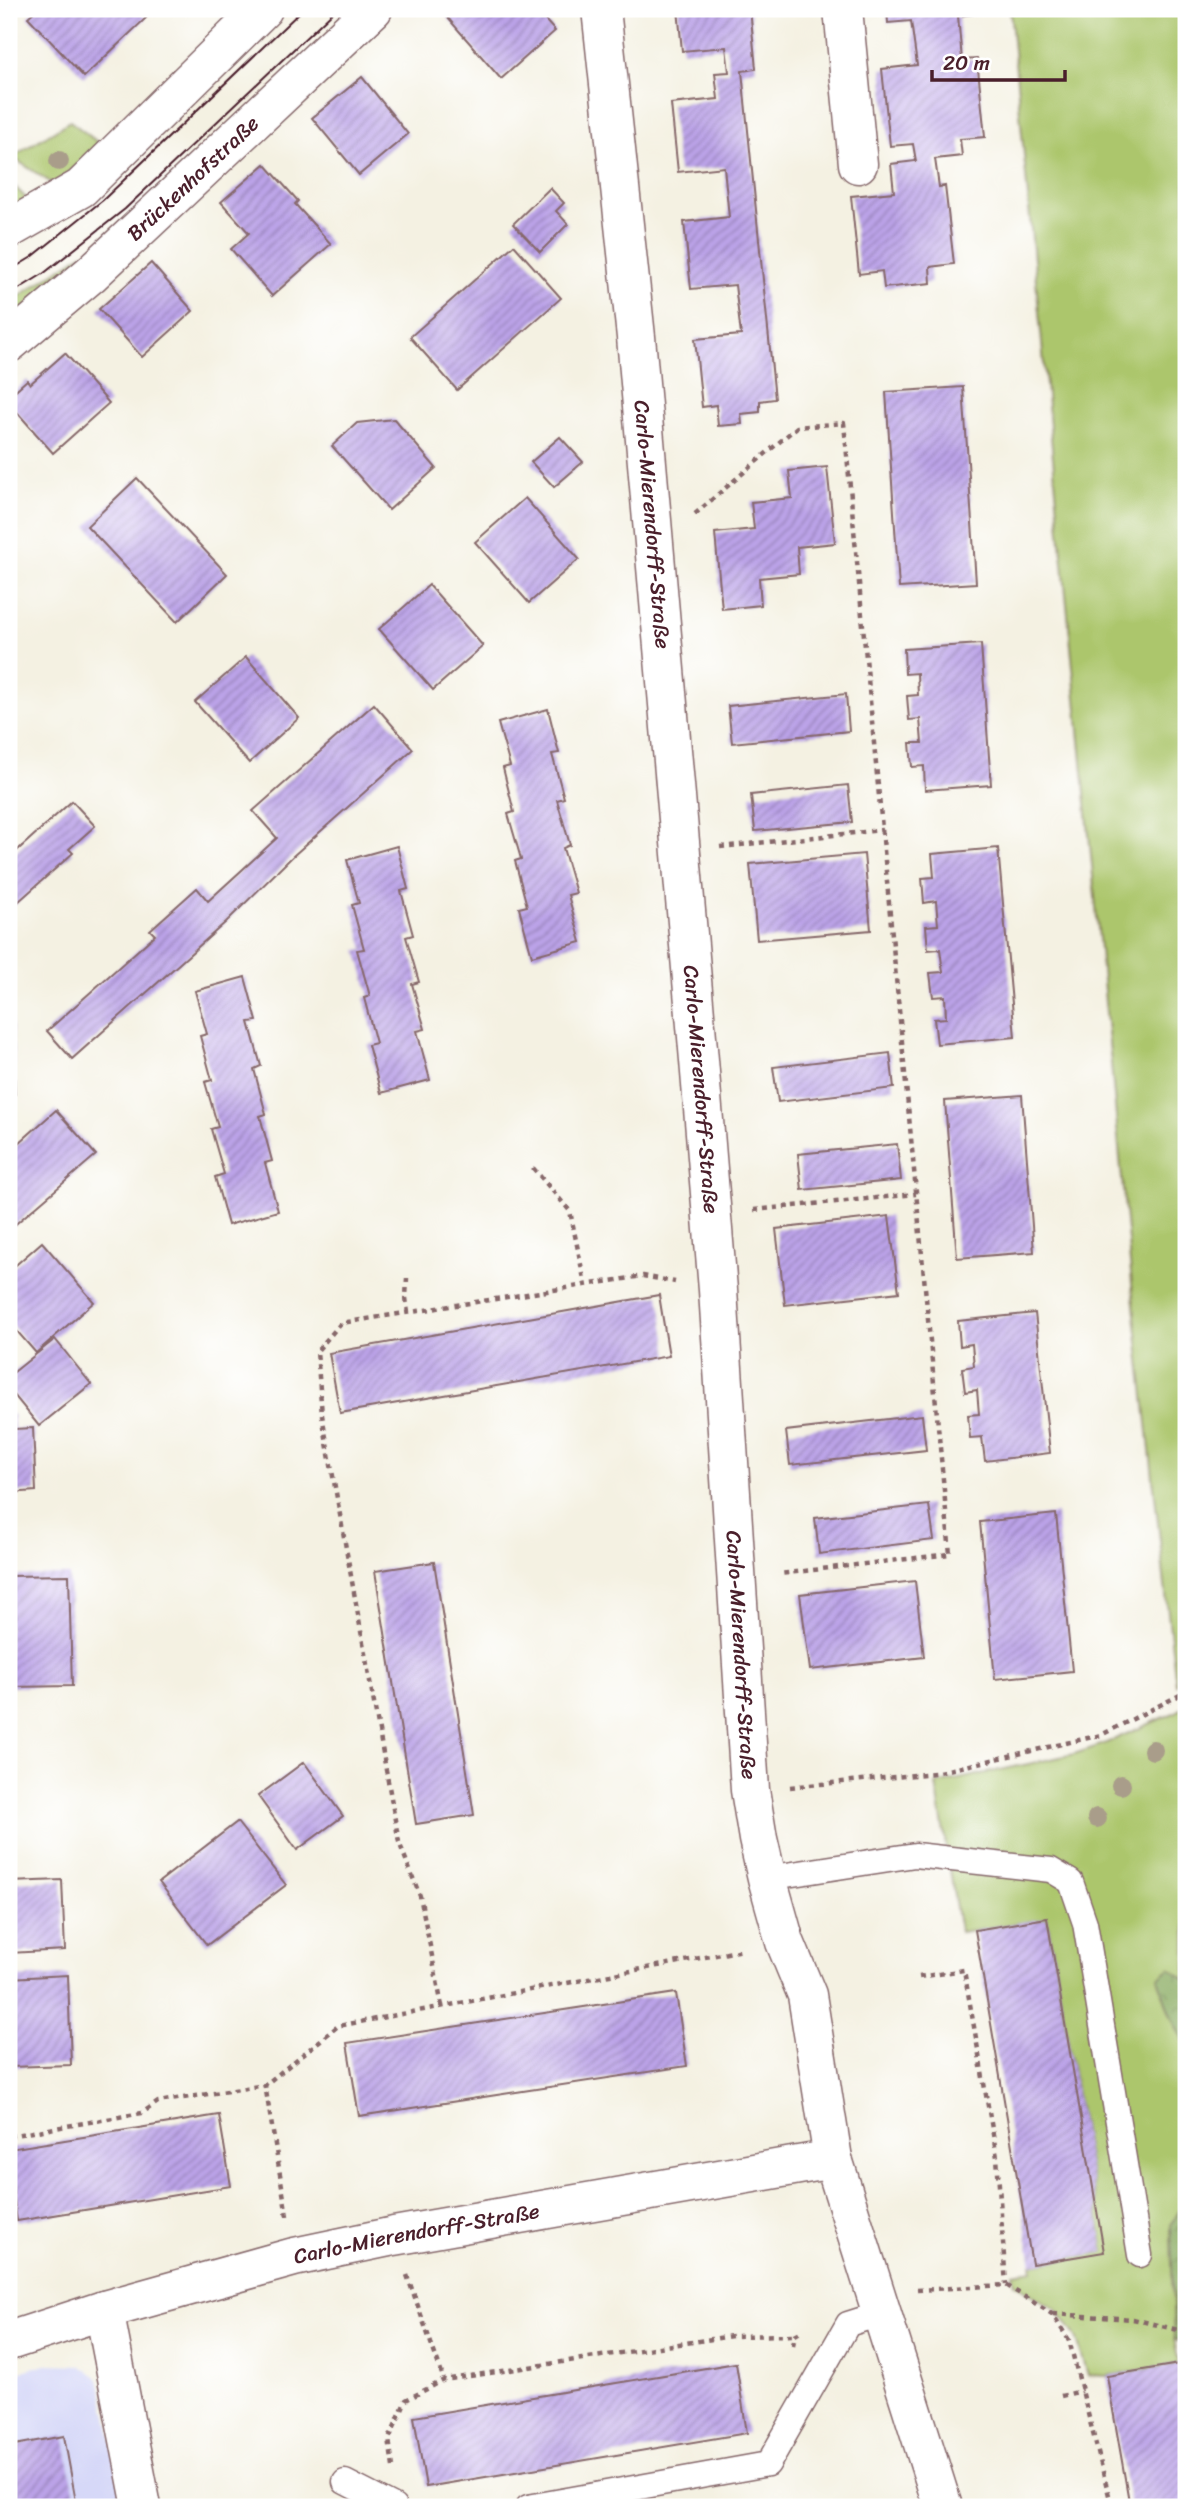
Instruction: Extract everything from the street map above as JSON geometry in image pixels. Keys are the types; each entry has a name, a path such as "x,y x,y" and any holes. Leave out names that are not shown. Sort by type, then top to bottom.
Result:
{"street":[{"path":"9,229 81,188 263,9"},
{"name":"Brückenhofstraße","path":"9,343 91,274 373,9"},
{"path":"843,9 858,164"},
{"name":"Carlo-Mierendorff-Straße","path":"600,10 636,337 712,1214 750,1790 758,1839 785,1942 807,1994 833,2159 943,2507"},
{"name":"Carlo-Mierendorff-Straße","path":"9,2341 104,2310 294,2257 394,2236 833,2159"},
{"path":"104,2310 142,2507"}],"lane":[{"path":"768,1878 915,1855 1051,1870 1071,1882 1085,1923 1140,2255"},
{"path":"528,2507 768,2464 848,2324 880,2303"},
{"path":"345,2482 394,2507"}],"path":[{"path":"655,548 797,427 844,423 950,1554 736,1578"},
{"path":"681,851 883,830"},
{"path":"533,1168 570,1211 585,1284"},
{"path":"712,1214 917,1194"},
{"path":"442,2006 420,1896 399,1843 322,1415 317,1351 341,1323 585,1284 643,1276 718,1290"},
{"path":"407,1278 408,1313"},
{"path":"750,1790 935,1773 1101,1735 1186,1692"},
{"path":"9,2136 142,2113 158,2102 265,2085 338,2026 785,1942"},
{"path":"919,1977 964,1970 997,2157 1006,2285"},
{"path":"265,2085 294,2257"},
{"path":"394,2236 444,2380"},
{"path":"880,2303 1006,2285 1052,2314 1069,2340 1112,2507"},
{"path":"1052,2314 1133,2319 1186,2332"},
{"path":"394,2472 389,2439 406,2400 444,2380 732,2336 795,2335"},
{"path":"1061,2396 1082,2391"}],"shaded area":[{"path":"46,2364 80,2365 99,2378 126,2507 9,2507 9,2375"}],"green space":[{"path":"1010,9 1186,9 1186,1678 1176,1685 1135,1315"},
{"path":"70,121 104,147 53,184 12,157"},
{"path":"9,181 28,200 9,211"},
{"path":"82,254 81,260 9,323 9,303"},
{"path":"1186,1706 1186,1980 1185,1977 1182,2039 1186,2041 1186,2200 1171,2225 1174,2339 1179,2364 1107,2376 1088,2375 1076,2337 1057,2310 1015,2284 1013,2273 1033,2270 1032,2264 1104,2252 1047,1919 960,1932 936,1784 1074,1754 1104,1744"},
{"path":"1170,1968 1186,1980 1186,2041 1173,2021 1158,1978"},
{"path":"1186,2200 1186,2346 1174,2339 1171,2225"}],"building":[{"path":"37,9 138,9 146,18 84,77 28,17"},
{"path":"440,9 535,9 555,31 501,79"},
{"path":"678,9 750,9 756,69 742,71 775,399 760,401 760,412 741,414 742,424 718,426 716,405 702,407 695,339 741,335 735,285 691,289 684,222 729,217 724,167 678,172 671,104 718,99 715,73 729,72 726,47 682,51"},
{"path":"887,9 982,9 983,13 958,16 962,60 977,59 985,137 960,139 962,156 935,159 939,187 945,186 954,264 930,267 931,283 884,288 882,271 859,274 851,196 894,192 891,164 916,161 913,144 890,146 882,69 917,65 911,21 888,23"},
{"path":"362,77 408,134 359,175 312,118"},
{"path":"265,164 298,201 295,204 331,244 272,296 231,249 249,233 221,202"},
{"path":"550,188 564,203 556,211 568,224 540,252 513,224"},
{"path":"514,245 561,298 457,390 410,337"},
{"path":"151,263 193,311 142,357 99,309"},
{"path":"65,353 109,403 53,453 9,403 9,396 27,380 30,384"},
{"path":"963,387 976,583 899,588 886,392"},
{"path":"394,419 436,468 389,510 332,446 357,423"},
{"path":"560,437 583,462 554,487 531,462"},
{"path":"827,467 835,543 797,547 799,574 759,578 761,605 722,609 715,533 754,529 751,502 792,498 789,471"},
{"path":"137,478 227,574 177,622 87,526"},
{"path":"525,498 579,559 529,603 475,542"},
{"path":"429,585 483,646 433,690 379,629"},
{"path":"981,644 991,785 925,790 924,766 912,767 910,743 922,743 920,719 909,720 907,696 918,695 917,673 905,674 904,649"},
{"path":"246,657 299,718 249,763 195,702"},
{"path":"846,694 849,731 732,743 728,706"},
{"path":"374,704 413,749 293,856 226,922 72,1059 47,1031 155,935 150,930 197,888 208,901 277,838 253,811"},
{"path":"548,709 559,753 552,754 564,798 557,800 570,845 563,848 576,893 568,895 581,942 532,956 519,908 527,906 515,861 521,859 508,814 514,812 503,768 510,766 498,723"},
{"path":"848,785 852,822 755,831 751,795"},
{"path":"72,801 95,826 69,849 73,853 9,910 9,858"},
{"path":"397,846 408,889 401,891 413,935 406,937 419,982 412,984 425,1029 417,1031 430,1080 381,1093 368,1045 376,1043 364,998 370,996 357,950 364,949 352,905 359,903 347,860"},
{"path":"998,848 1015,1037 937,1044 934,1019 946,1018 945,996 933,997 930,973 943,972 940,949 928,950 926,926 938,925 936,901 924,903 922,878 934,877 932,854"},
{"path":"864,854 871,930 757,940 750,864"},
{"path":"245,977 257,1021 249,1022 261,1066 254,1069 266,1114 260,1116 272,1161 265,1163 278,1211 228,1225 215,1177 224,1174 211,1129 218,1127 205,1082 212,1080 200,1036 207,1034 195,991"},
{"path":"11,996 15,1094 9,1094"},
{"path":"890,1053 894,1088 778,1102 773,1067"},
{"path":"1022,1095 1034,1252 957,1258 945,1101"},
{"path":"56,1110 96,1155 11,1228 9,1152"},
{"path":"897,1144 901,1180 802,1190 798,1154"},
{"path":"889,1216 899,1292 785,1305 776,1229"},
{"path":"42,1242 94,1302 36,1353 9,1322 9,1271"},
{"path":"659,1295 669,1356 340,1413 329,1353"},
{"path":"1035,1313 1050,1453 985,1461 982,1437 970,1438 968,1415 979,1414 977,1390 965,1392 962,1368 974,1366 972,1344 960,1346 958,1321"},
{"path":"55,1339 91,1384 39,1426 9,1389 9,1376"},
{"path":"13,1414 14,1429 33,1428 36,1491 9,1493 9,1415"},
{"path":"922,1415 926,1450 790,1465 786,1431"},
{"path":"929,1505 934,1540 819,1554 815,1518"},
{"path":"1056,1514 1072,1671 995,1679 980,1522"},
{"path":"434,1562 474,1815 416,1824 375,1571"},
{"path":"69,1575 72,1686 9,1687 9,1576"},
{"path":"915,1581 924,1657 810,1670 800,1594"},
{"path":"304,1762 343,1816 297,1850 258,1796"},
{"path":"237,1822 286,1885 207,1945 159,1882"},
{"path":"62,1880 65,1950 9,1953 9,1882"},
{"path":"1047,1918 1104,2252 1032,2264 975,1930"},
{"path":"68,1975 71,2065 9,2067 9,1978"},
{"path":"676,1993 687,2066 359,2116 347,2043"},
{"path":"219,2115 231,2186 17,2221 9,2149"},
{"path":"736,2363 747,2433 426,2487 414,2417"},
{"path":"1179,2364 1186,2406 1186,2507 1130,2507 1107,2376"},
{"path":"64,2436 77,2507 9,2507 9,2446"}],"tram line":[{"path":"9,271 32,257 103,200 303,9"},
{"path":"9,295 43,274 125,209 336,9"}]}
